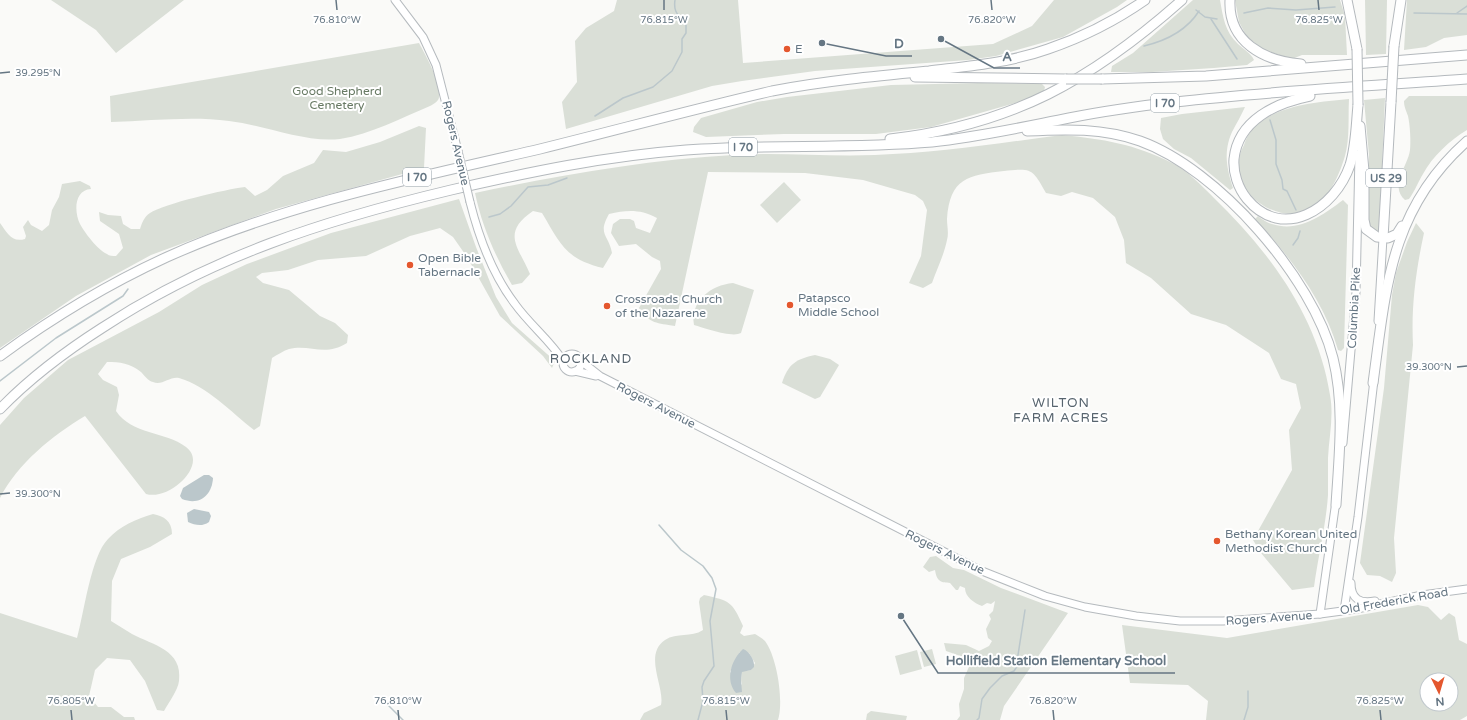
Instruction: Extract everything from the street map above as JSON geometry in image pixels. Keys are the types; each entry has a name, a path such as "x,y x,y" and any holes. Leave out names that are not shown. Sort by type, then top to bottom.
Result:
{"highway":[{"path":"863,78 982,65 1047,50 1091,32 1112,21 1145,0"},
{"path":"807,145 874,140 933,133 972,124 1016,109 1080,78 1144,33 1182,0"},
{"path":"1230,0 1230,14 1236,30 1252,48 1260,54 1279,61 1326,66"},
{"path":"1347,0 1357,49"},
{"name":"Columbia Pike","path":"1354,0 1360,123"},
{"name":"Columbia Pike","path":"1383,238 1397,0"},
{"path":"1394,46 1401,0"},
{"path":"1415,59 1467,48"},
{"name":"I 70","path":"0,356 65,312 132,274 200,244 273,218 418,177 577,140 738,99 807,85 863,78 1174,78 1467,55"},
{"name":"I 70","path":"0,409 57,358 176,284 229,259 315,227 430,195 510,176 583,162 688,150 807,145 908,144 989,134 1074,117 1176,102 1467,79"},
{"path":"1351,88 1283,103 1262,114 1246,129 1237,145 1234,165 1237,182 1247,199 1262,211 1280,218 1299,217 1317,211 1324,205 1342,182 1350,165 1355,143 1358,105"},
{"path":"1360,123 1363,156 1364,224 1373,235 1383,238 1397,234 1444,164 1467,141"},
{"path":"989,134 1075,129 1123,136 1157,148 1183,162 1220,190 1241,212 1298,283 1317,316 1329,345 1340,398 1336,505"},
{"path":"1374,383 1390,268 1414,208"}],"main road":[{"name":"Rogers Avenue","path":"395,0 423,37 436,65 481,242 497,276 514,304 553,346 564,362"},
{"name":"Columbia Pike","path":"1320,614 1336,505 1346,420 1355,321 1360,123"},
{"name":"Columbia Pike","path":"1344,611 1374,383 1383,238"},
{"name":"Rogers Avenue","path":"553,346 571,354"},
{"path":"571,354 577,356 581,361 580,367 575,371 568,370 564,367 565,358 571,354"},
{"name":"Rogers Avenue","path":"581,361 600,376 960,560 1004,581 1045,596 1102,611 1174,621 1203,622 1320,614"},
{"name":"Rogers Avenue","path":"575,371 600,376"},
{"path":"1350,574 1352,595 1361,601 1371,602 1433,590 1446,591"},
{"name":"Old Frederick Road","path":"1320,614 1344,611 1446,591 1467,589"}],"green space":[{"path":"51,0 184,0 116,53 96,30"},
{"path":"617,0 738,0 743,63 993,44 1032,26 1054,0 1127,0 1063,37 996,56 968,60 815,71 712,86 566,129 562,102 577,82 575,41 586,28 614,11"},
{"path":"1193,0 1220,0 1227,29 1238,44 1251,55 1254,60 1247,65 1214,68 1152,72 1111,72 1112,66 1133,53"},
{"path":"1235,0 1340,0 1345,16 1347,55 1302,55 1292,59 1264,50 1247,37 1239,22"},
{"path":"1365,0 1387,0 1386,54 1366,55"},
{"path":"1407,0 1467,0 1467,35 1444,38 1426,47 1404,50"},
{"name":"Good Shepherd Cemetery","path":"419,43 438,84 438,100 430,106 374,130 352,137 327,140 299,136 242,123 200,119 111,122 110,96"},
{"path":"979,83 1042,84 1045,87 1044,91 1029,99 931,127 876,134 784,134 706,137 693,132 694,127 701,118 757,102 891,85"},
{"path":"1409,96 1467,96 1467,130 1436,155 1421,177 1409,199 1405,200 1399,188 1399,182 1410,150 1409,124 1404,101"},
{"path":"1385,98 1379,235 1369,226 1367,219 1369,155 1364,100"},
{"path":"1349,99 1347,149 1336,180 1320,203 1306,212 1295,214 1273,210 1262,205 1253,198 1241,179 1239,159 1241,150 1254,128 1269,117 1291,108 1314,103"},
{"path":"1245,107 1229,139 1227,160 1233,188 1230,190 1191,158 1174,149 1163,139 1160,129 1161,118 1182,114"},
{"path":"419,126 426,128 424,168 276,209 151,255 76,296 0,348 0,223 10,236 20,240 25,239 26,236 23,227 28,220 31,225 42,231 49,225 52,210 59,197 62,184 80,181 90,186 91,189 85,190 78,197 76,208 78,219 85,232 103,252 111,256 116,256 123,248 119,234 100,221 99,212 108,215 121,216 123,224 131,229 140,229 148,215 157,209 181,201 236,188 245,187 255,196 267,190 283,176 314,163 323,150 346,152 380,142"},
{"path":"1062,135 1118,143 1145,151 1178,166 1204,188 1254,240 1272,263 1303,312 1315,339 1324,366 1332,411 1328,458 1327,506 1314,587 1292,590 1261,553 1253,540 1292,470 1289,430 1301,408 1296,384 1281,379 1269,353 1226,325 1191,314 1151,278 1126,263 1124,240 1115,217 1093,198 1072,192 1061,196 1046,193 1034,174 1026,170 980,174 963,181 952,195 949,205 947,219 948,237 940,262 932,283 923,288 909,283 921,256 927,210 923,201 915,195 863,180 805,173 708,172 675,326 650,320 639,308 661,269 660,261 652,257 636,244 619,246 611,233 613,224 620,219 630,219 634,221 636,228 650,233 657,218 645,213 633,211 609,214 604,226 604,231 612,253 603,268 580,260 572,255 559,241 542,213 533,211 517,226 515,233 517,248 530,274 522,283 512,285 490,240 481,217 475,193 571,174 636,164 700,157 751,154 898,154"},
{"path":"784,182 801,200 777,223 760,205"},
{"path":"459,199 496,297 512,323 555,361 552,368 543,356 500,316 467,257 453,237 440,228 410,236 366,256 318,260 288,270 262,273 256,277 263,283 289,290 320,316 335,323 348,335 347,343 339,347 325,350 304,348 289,349 272,358 260,426 254,430 209,393 189,382 179,378 172,378 156,383 146,378 141,372 129,365 107,362 98,374 103,380 117,387 119,395 116,411 123,419 140,429 178,442 186,447 192,454 193,462 190,471 184,480 175,487 156,495 146,494 85,416 60,432 37,451 16,473 0,498 0,425 24,398 68,360 159,312 202,285 247,264 331,233"},
{"path":"1343,200 1348,205 1344,348 1341,351 1338,350 1324,314 1304,280 1281,248 1255,219 1258,216 1268,223 1282,226 1292,226 1319,217"},
{"path":"1416,223 1424,233 1415,288 1413,345 1394,538 1396,573 1392,582 1380,576 1367,575 1360,563 1384,388 1392,295 1396,273 1407,242"},
{"path":"733,283 754,290 741,333 725,333 694,325 695,309 704,296 717,287"},
{"path":"815,355 830,359 839,365 820,397 815,399 782,383 787,371 794,363 803,358"},
{"path":"153,514 161,516 169,522 172,529 172,534 150,547 121,559 112,581 111,621 132,634 165,650 176,662 179,671 179,681 175,692 164,711 157,710 145,681 130,660 107,658 95,670 89,696 98,707 111,707 124,717 134,717 135,720 0,720 0,613 77,638 93,571 102,547 113,534 123,527 140,518"},
{"path":"936,556 953,568 964,570 1001,588 1068,613 1004,706 1000,720 957,720 960,716 959,704 964,689 964,678 972,660 946,651 944,643 966,645 979,651 989,646 992,641 988,638 986,629 991,619 989,615 993,611 995,601 991,604 987,603 982,606 970,599 965,591 965,588 960,586 958,590 956,590 950,583 940,581 935,570 929,572 923,567 930,557"},
{"path":"704,595 729,603 736,611 743,626 740,633 744,636 755,634 765,641 773,657 780,691 780,712 778,720 640,720 644,713 661,705 660,689 655,662 659,646 665,640 674,636 694,634 703,630 699,602 700,598","holes":["740,652 749,653 755,663 751,670 742,671 742,685 730,672"]},
{"path":"1418,605 1428,607 1441,620 1449,613 1455,617 1459,640 1467,644 1467,716 1460,720 1206,720 1208,701 1188,685 1130,683 1122,625 1227,638"},
{"path":"932,649 936,664 924,667 920,652"},
{"path":"917,650 922,669 900,675 895,656"},
{"path":"871,711 907,716 906,720 866,720 867,714"}],"shaded area":[{"path":"204,475 209,475 213,478 210,489 204,498 194,501 182,499 180,496 183,488"},
{"path":"194,509 209,512 211,516 209,522 204,525 198,525 188,522 187,513"},
{"path":"743,649 751,656 754,662 754,667 751,670 742,672 742,692 736,693 730,676 735,659"}],"waterway":[{"path":"595,116 623,98 653,87 672,71 682,52 682,39 686,33 686,25 676,11 675,0"},
{"path":"1457,13 1467,6"},
{"path":"1244,13 1268,8 1296,10 1335,7"},
{"path":"1196,10 1205,17 1217,19"},
{"path":"1144,46 1175,34 1188,24 1199,11"},
{"path":"1414,13 1467,14"},
{"path":"1211,19 1237,59"},
{"path":"1270,120 1276,140 1276,164 1282,180 1283,189 1287,191 1296,210"},
{"path":"489,217 500,214 511,206 528,187 548,185 567,178"},
{"path":"1293,245 1298,238 1300,231"},
{"path":"0,381 56,338 123,296 128,289"},
{"path":"659,525 681,550 703,566 712,578 716,589 710,621 714,666 704,681 702,687 703,701 698,720"},
{"path":"977,720 979,718 982,699 990,688 1002,676 1014,671 1016,668 1025,610"},
{"path":"1244,720 1248,707 1248,691"},
{"path":"387,704 403,720"}],"place":[{"name":"A","path":"941,39"},
{"name":"D","path":"822,43"},
{"name":"E","path":"787,49"},
{"name":"Open Bible Tabernacle","path":"410,265"},
{"name":"Patapsco Middle School","path":"790,305"},
{"name":"Crossroads Church of the Nazarene","path":"607,306"},
{"name":"Bethany Korean United Methodist Church","path":"1217,541"},
{"name":"Hollifield Station Elementary School","path":"901,616"}],"district":[{"name":"ROCKLAND","path":"591,359"},
{"name":"WILTON FARM ACRES","path":"1061,410"}]}
